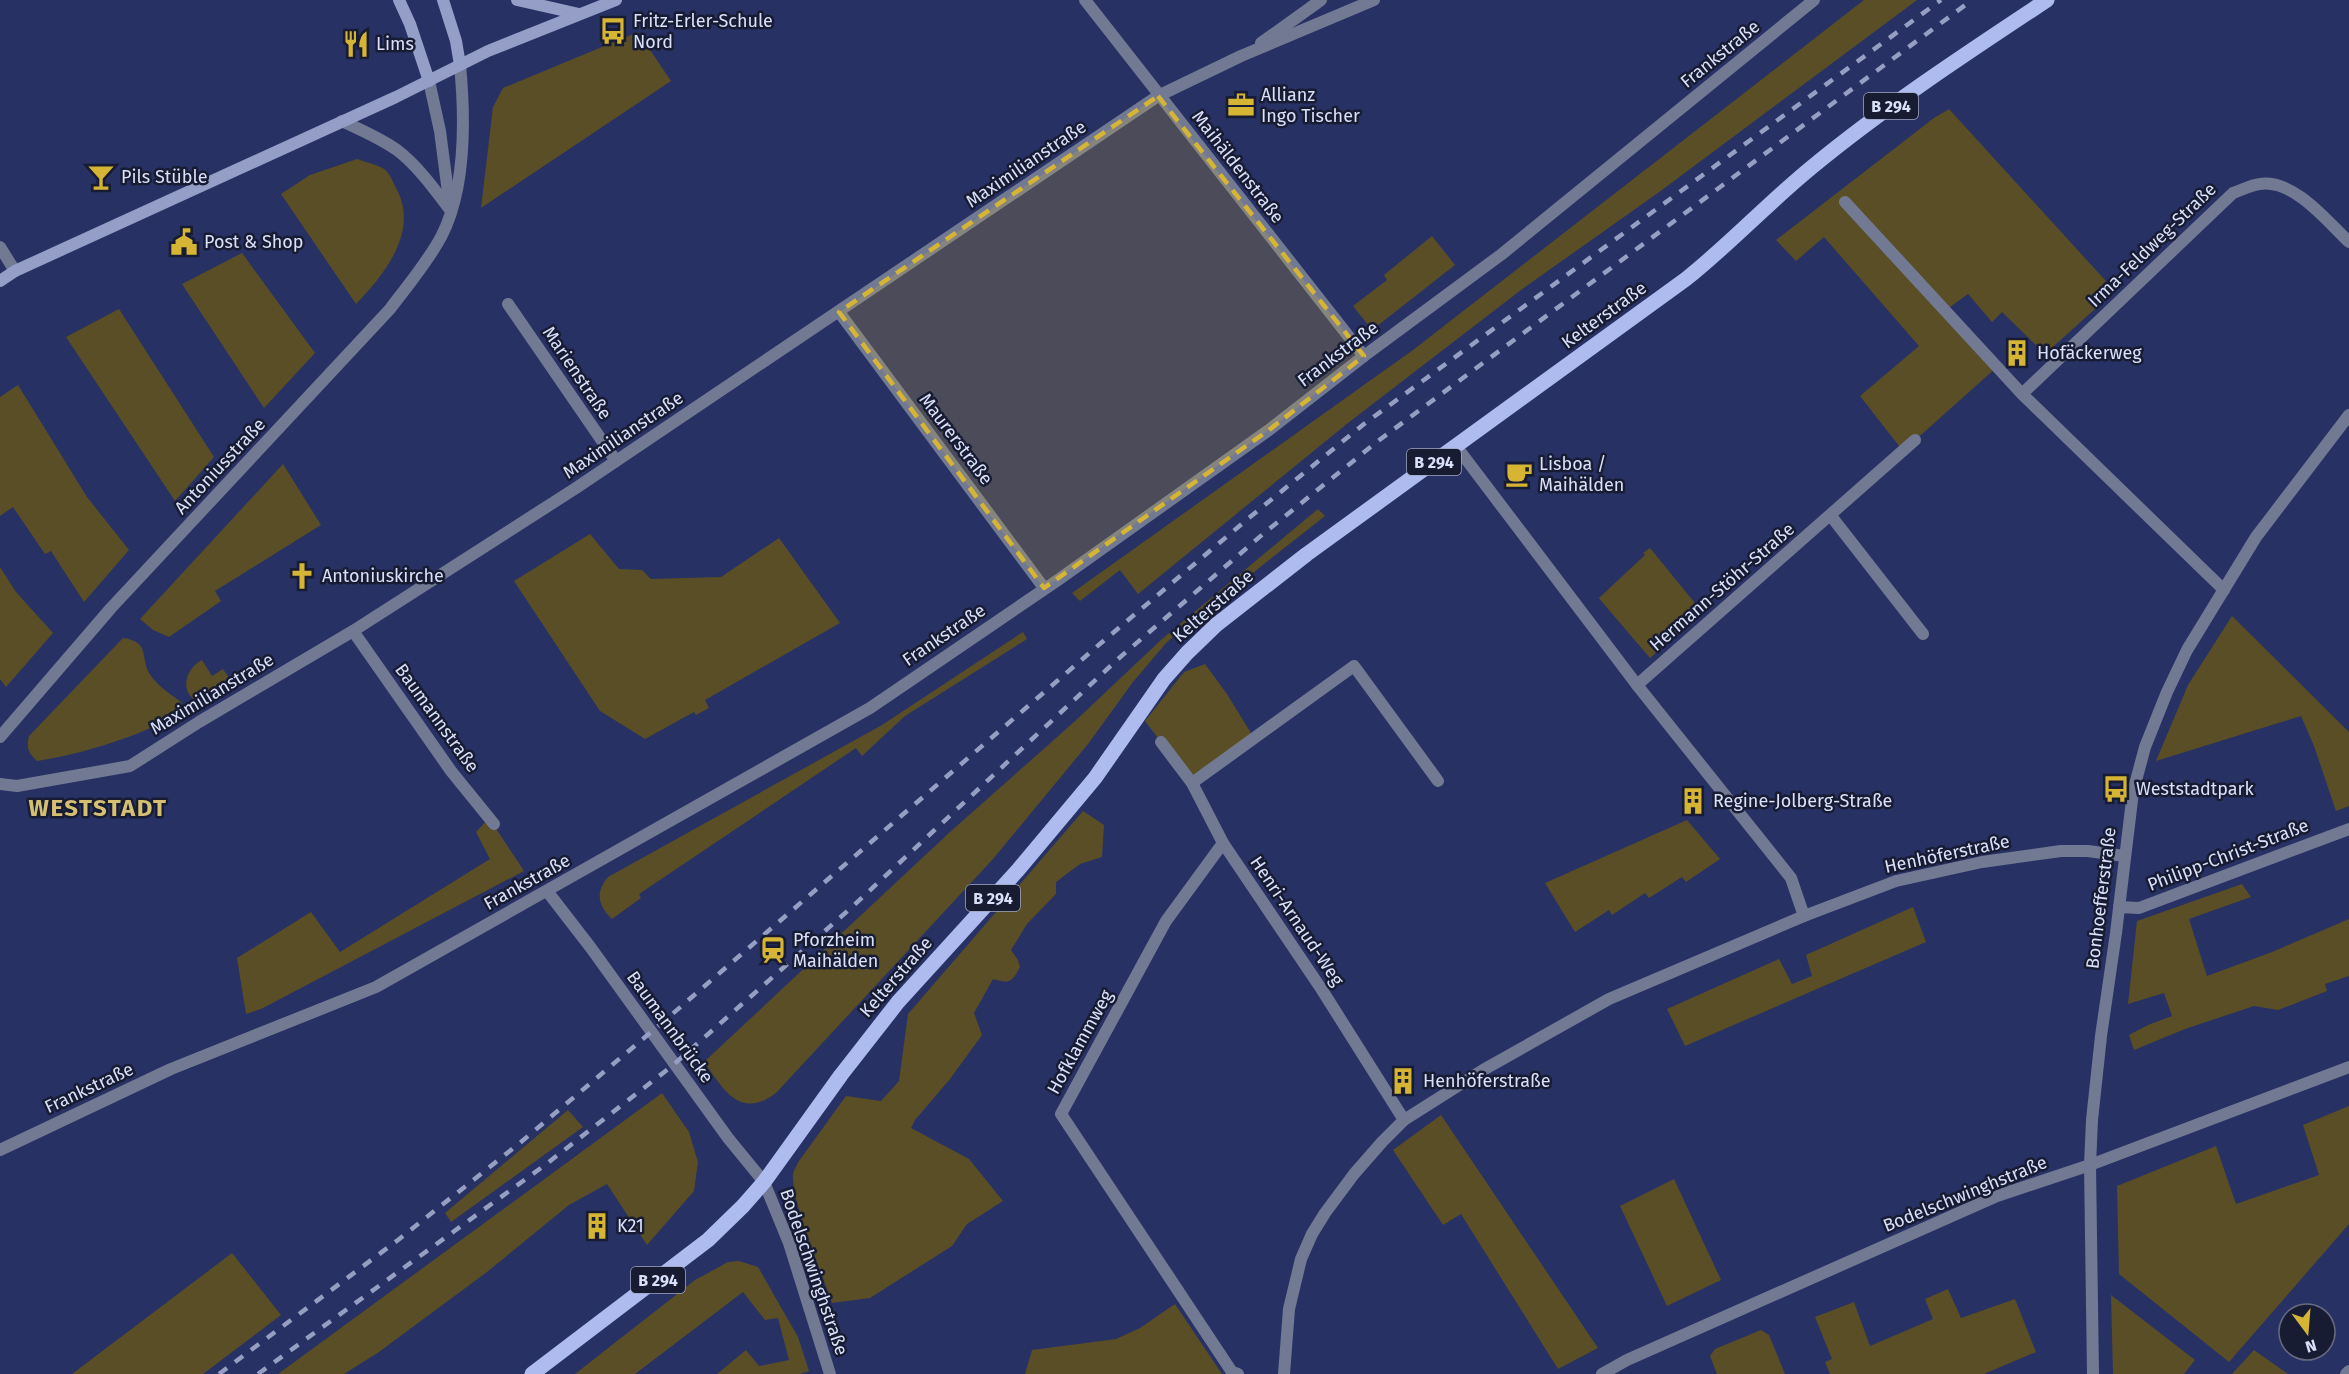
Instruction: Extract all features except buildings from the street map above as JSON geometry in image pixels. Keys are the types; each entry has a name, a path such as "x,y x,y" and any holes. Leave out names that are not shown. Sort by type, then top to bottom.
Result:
{"main road":[{"path":"399,0 410,24 429,81"},
{"path":"443,0 456,41 460,65"},
{"path":"517,0 580,14"},
{"path":"0,281 15,271 460,65 616,0"},
{"name":"Kelterstraße","path":"532,1374 708,1240 764,1182 841,1075 898,1002 1056,826 1095,778 1164,679 1216,625 1259,590 1686,279 1710,260 1791,185 1872,119 2047,0"}],"street":[{"name":"Maihäldenstraße","path":"1085,0 1364,356"},
{"name":"Maximilianstraße","path":"1241,56 1321,0"},
{"name":"Maximilianstraße","path":"0,784 16,786 130,766 199,722 353,631 616,461 1158,96 1241,56 1374,0"},
{"name":"Frankstraße","path":"0,1150 171,1069 376,987 870,708 1269,430 1502,254 1814,0"},
{"name":"Antoniusstraße","path":"0,736 111,608 390,309 429,257 442,235 451,211 459,173 464,127 460,65"},
{"name":"Antoniusstraße","path":"429,81 440,131 451,211"},
{"path":"342,121 374,135 399,151 428,181 451,211"},
{"name":"Irma-Feldweg-Straße","path":"2022,394 2233,193 2260,183 2280,185 2297,193 2349,242"},
{"path":"1845,202 2022,394 2224,590"},
{"path":"0,248 15,271"},
{"name":"Marienstraße","path":"508,304 616,461"},
{"name":"Maurerstraße","path":"839,312 1044,588"},
{"name":"Bonhoefferstraße","path":"2093,1374 2090,1165 2101,1036 2124,856 2133,792 2145,747 2187,650 2256,537 2349,415"},
{"name":"Hermann-Stöhr-Straße","path":"1637,685 1915,440"},
{"path":"1456,446 1637,685 1791,878 1804,916"},
{"path":"1831,516 1923,634"},
{"name":"Baumannstraße","path":"353,631 451,771 494,824"},
{"path":"1192,783 1354,666 1438,781"},
{"name":"Henri-Arnaud-Weg","path":"1161,742 1192,783 1223,843 1322,990 1404,1120"},
{"name":"Philipp-Christ-Straße","path":"2119,907 2139,908 2349,829"},
{"name":"Hofklammweg","path":"1223,843 1166,921 1061,1114 1232,1372 1238,1374"},
{"name":"Henhöferstraße","path":"1284,1374 1289,1309 1301,1259 1312,1234 1354,1174 1404,1120 1483,1070 1609,999 1804,916 1896,881 1982,862 2061,851 2088,851 2124,856"},
{"name":"Baumannbrücke","path":"547,891 591,948 696,1095 764,1182"},
{"name":"Bodelschwinghstraße","path":"1602,1374 1627,1360 1997,1196 2090,1165 2349,1067"},
{"name":"Bodelschwinghstraße","path":"764,1182 789,1243 830,1374"}],"highlighted area":[{"path":"1158,96 1364,356 1269,430 1044,588 839,312"}],"shaded area":[{"path":"1864,0 1917,0 1662,190 1521,290 1348,423 1138,594 1120,570 1080,601 1072,593 1413,350"},
{"path":"638,32 671,81 481,208 493,107 503,88"},
{"path":"1949,109 2115,291 2045,354 2002,312 1992,322 1968,294 1946,310 1997,367 1903,451 1860,396 1919,346 1824,237 1796,261 1776,240 1934,118"},
{"path":"357,159 388,172 402,204 404,220 396,251 377,280 356,304 281,194 310,175"},
{"path":"1432,236 1455,265 1372,330 1353,306 1387,280 1384,275"},
{"path":"242,253 315,353 264,408 182,284"},
{"path":"119,309 214,457 175,501 66,337"},
{"path":"18,385 87,497 129,550 84,602 51,551 45,554 13,507 0,516 0,397"},
{"path":"283,464 321,525 215,591 221,601 169,637 153,630 140,619"},
{"path":"1318,509 1325,516 1166,643 1133,682 1088,744 993,859 776,1093 763,1101 752,1103 734,1098 726,1091 704,1062 950,832 1074,722 1162,639"},
{"path":"590,534 619,569 642,570 651,579 721,577 779,538 840,623 705,700 709,708 696,715 694,712 645,739 600,711 514,581"},
{"path":"1650,548 1703,613 1650,658 1597,596 1599,598"},
{"path":"0,567 16,592 53,633 6,687 0,679"},
{"path":"2232,616 2349,732 2349,806 2336,811 2314,746 2301,716 2156,761 2188,685"},
{"path":"1023,632 1027,639 905,716 862,756 856,748 639,894 641,898 612,919 604,909 600,893 608,877 882,725"},
{"path":"123,638 132,640 141,646 149,673 159,685 182,703 181,713 111,743 37,761 29,750 29,736"},
{"path":"202,660 212,676 223,669 232,682 198,702 188,692 186,681 192,669"},
{"path":"1205,664 1254,738 1192,783 1145,721 1184,672"},
{"path":"1083,811 1104,825 1102,857 1080,864 1056,882 1056,894 1027,924 1011,950 1020,967 1017,972 1010,980 993,979 974,1013 982,1035 911,1128 969,1159 1003,1201 967,1224 952,1246 870,1298 832,1303 797,1202 793,1174 799,1161 846,1096 881,1101 899,1081 908,1014"},
{"path":"489,818 524,871 261,1009 246,1014 237,958 311,912 340,952 490,859 476,832"},
{"path":"1687,820 1720,859 1686,882 1682,877 1649,898 1645,893 1612,915 1609,910 1575,932 1545,883"},
{"path":"2242,884 2251,897 2189,919 2207,976 2272,952 2349,919 2349,976 2325,984 2327,991 2278,1010 2254,1006 2185,1029 2134,1050 2129,1035 2172,1016 2164,993 2128,1004 2137,921"},
{"path":"1913,907 1926,942 1685,1046 1667,1009 1779,959 1792,984 1812,976 1806,955"},
{"path":"662,1093 689,1132 698,1162 694,1191 647,1245 607,1184 569,1205 487,1272 379,1352 344,1374 278,1374"},
{"path":"2349,1106 2349,1224 2281,1302 2277,1302 2277,1307 2229,1362 2119,1274 2117,1186 2216,1146 2236,1204 2319,1175 2303,1125"},
{"path":"568,1110 583,1127 451,1222 445,1213"},
{"path":"1441,1115 1598,1348 1558,1369 1461,1214 1443,1225 1393,1150"},
{"path":"1674,1179 1721,1280 1667,1306 1620,1206"},
{"path":"232,1253 281,1315 203,1374 72,1374"},
{"path":"739,1261 758,1267 798,1337 809,1371 800,1374 717,1374 746,1350 759,1366 789,1360 778,1318 765,1320 743,1292 635,1374 575,1374 695,1280 728,1262"},
{"path":"1948,1289 1961,1318 2015,1299 2036,1352 1984,1374 1830,1374 1825,1362 1832,1359 1815,1317 1854,1302 1870,1346 1933,1319 1925,1299"},
{"path":"2111,1295 2195,1360 2184,1374 2113,1374"},
{"path":"1175,1304 1222,1374 1025,1374 1032,1350 1116,1339 1140,1328"},
{"path":"1761,1330 1769,1335 1785,1374 1717,1374 1710,1356 1715,1349"},
{"path":"2254,1350 2288,1374 2232,1374"}],"railway":[{"path":"219,1374 398,1240 521,1142 1101,643 1364,424 1941,0"},
{"path":"258,1374 545,1165 672,1066 852,907 1118,659 1263,534 1378,441 1972,0"}],"place":[{"name":"Fritz-Erler-Schule Nord","path":"613,31"},
{"name":"Lims","path":"356,44"},
{"name":"Allianz Ingo Tischer","path":"1241,105"},
{"name":"Pils Stüble","path":"101,177"},
{"name":"Post & Shop","path":"184,242"},
{"name":"Hofäckerweg","path":"2017,353"},
{"name":"Lisboa / Maihälden","path":"1519,474"},
{"name":"Antoniuskirche","path":"302,576"},
{"name":"Weststadtpark","path":"2116,789"},
{"name":"Regine-Jolberg-Straße","path":"1693,801"},
{"name":"Pforzheim Maihälden","path":"773,950"},
{"name":"Henhöferstraße","path":"1403,1081"},
{"name":"K21","path":"597,1226"}],"district":[{"name":"WESTSTADT","path":"98,808"}]}
